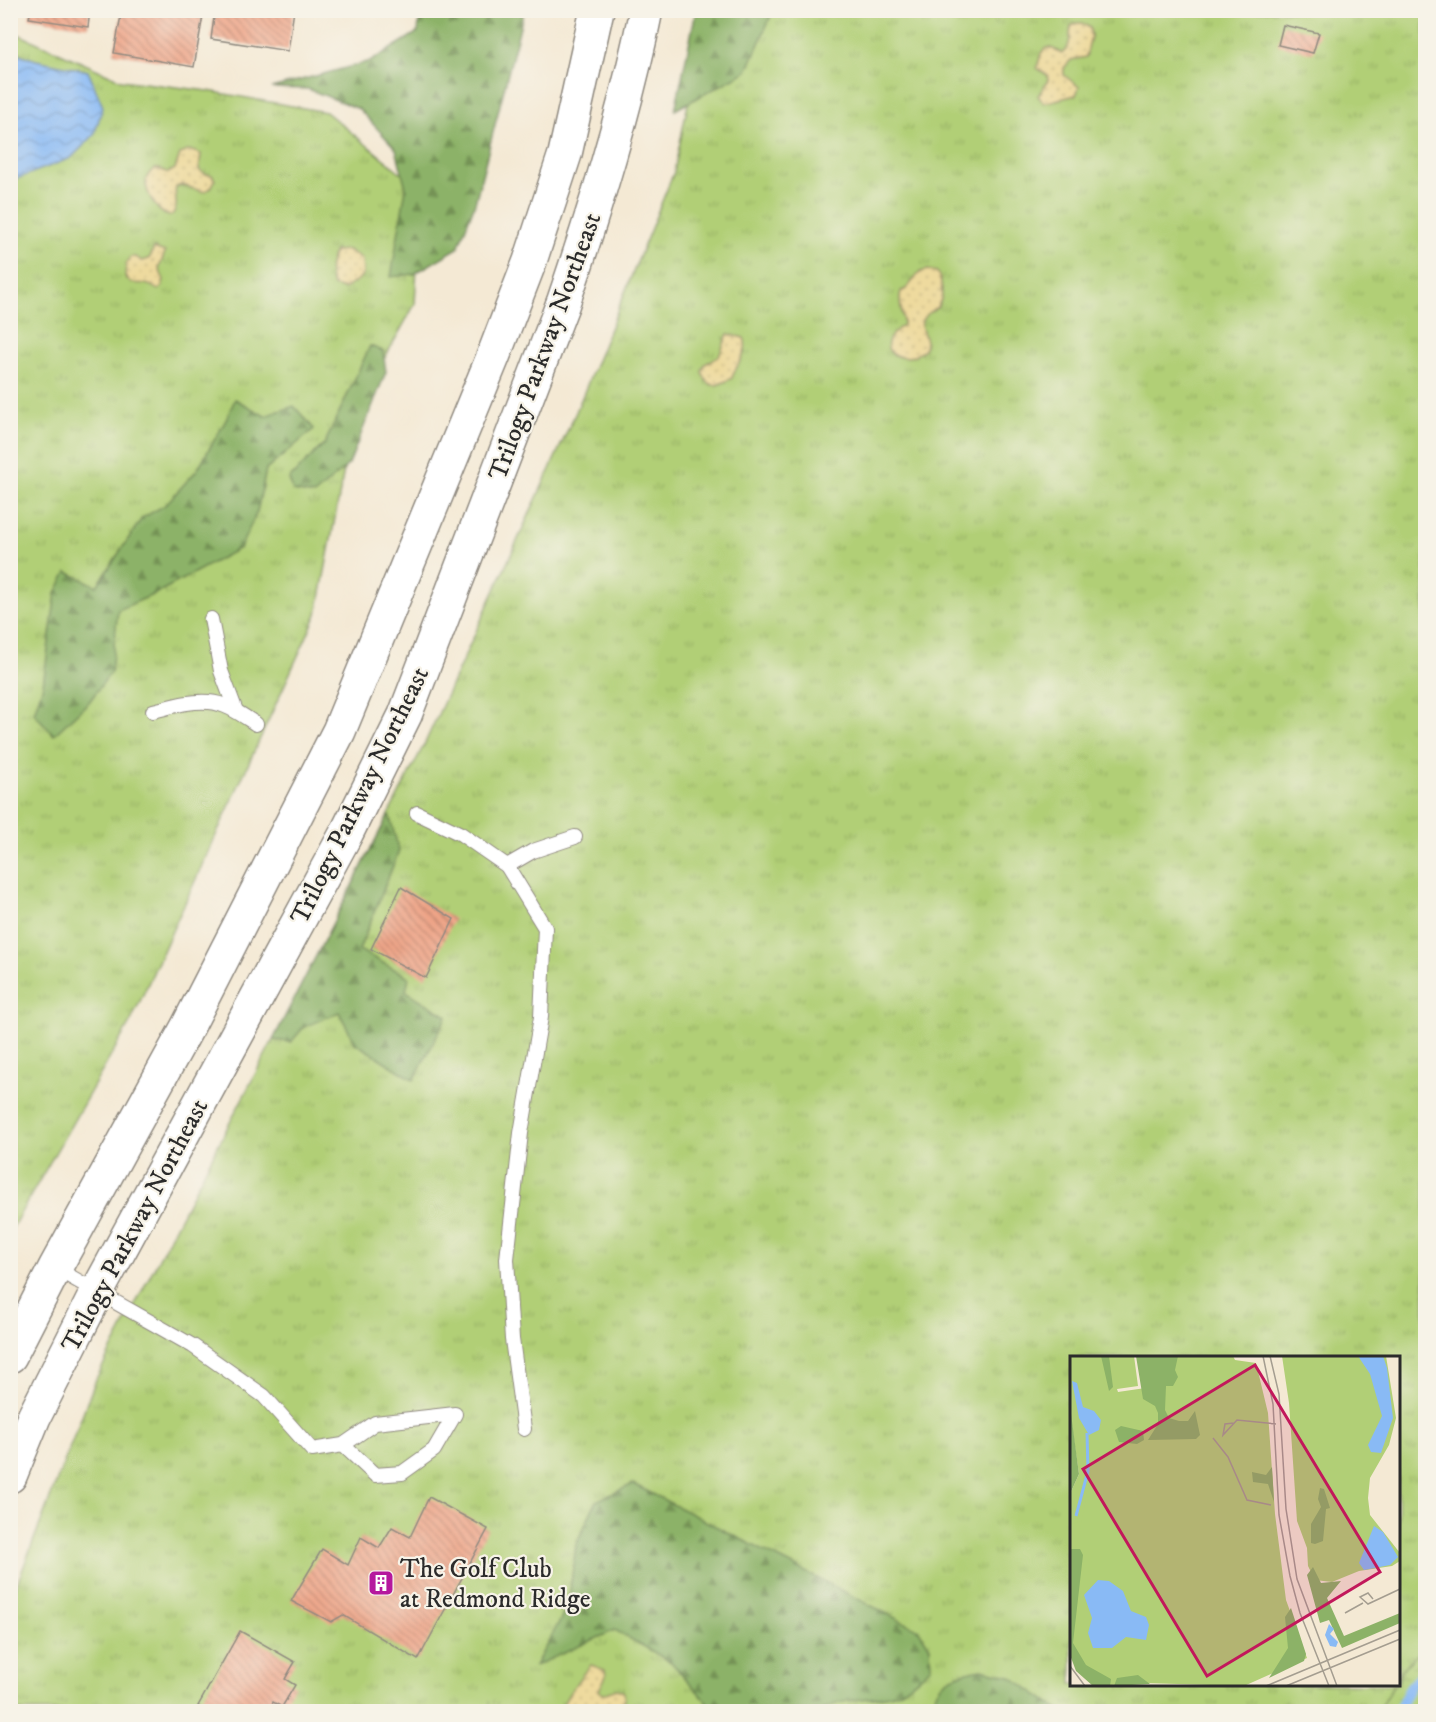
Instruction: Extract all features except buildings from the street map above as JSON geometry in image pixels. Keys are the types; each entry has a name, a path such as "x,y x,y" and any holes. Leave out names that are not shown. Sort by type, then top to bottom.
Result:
{"street":[{"name":"Trilogy Parkway Northeast","path":"10,1356 55,1268 188,1028 339,731 530,261 565,154 597,10"},
{"name":"Trilogy Parkway Northeast","path":"10,1476 34,1417 97,1292 347,832 405,715 583,247 610,158 646,10"}],"lane":[{"path":"211,619 221,671 236,711"},
{"path":"153,711 176,705 210,702 236,711 256,724"},
{"path":"417,813 461,834 507,866 545,928 541,1017 521,1133 507,1259 512,1339 524,1429"},
{"path":"507,866 533,851 575,837"},
{"path":"55,1268 193,1346 264,1396 312,1450 343,1445 375,1423 455,1414 434,1450 402,1473 375,1475 343,1445"}],"green space":[{"path":"420,11 524,11 475,203 458,248 414,274 391,277 406,188 396,149 359,109 308,89 271,88 371,61 418,32"},
{"path":"696,11 773,11 747,71 675,110"},
{"name":"The Golf Club at Redmond Ridge","path":"707,11 1425,11 1425,1711 11,1711 10,1602 96,1379 425,743 576,412 674,172"},
{"path":"11,31 121,80 208,91 326,112 421,189 415,304 355,411 317,614 131,1021 11,1230"},
{"path":"370,346 383,351 386,372 349,464 314,495 293,491 289,479 325,443"},
{"path":"235,399 265,416 294,406 314,429 266,470 257,512 240,548 157,593 118,610 111,672 89,702 54,735 34,713 43,685 56,593 67,572 97,586 142,518 165,505 197,470 226,420"},
{"path":"389,814 399,851 359,950 409,977 406,991 447,1016 414,1080 355,1043 339,1012 304,1027 291,1042 273,1040"},
{"path":"633,1484 919,1630 930,1647 931,1667 901,1691 883,1697 841,1703 822,1711 716,1712 671,1662 615,1630 535,1666 568,1606 576,1545 596,1501"},
{"path":"1425,1647 1425,1706 1422,1711 1378,1711 1392,1686 1400,1686 1400,1671"},
{"path":"982,1669 1010,1676 1061,1711 928,1711 936,1691 947,1680 961,1673"}],"sand":[{"path":"1077,23 1090,28 1091,36 1086,57 1071,60 1064,68 1064,75 1079,87 1076,95 1044,103 1038,96 1048,80 1047,75 1037,68 1041,53 1046,48 1062,53 1065,51 1069,44 1071,26"},
{"path":"189,150 201,154 199,170 212,175 215,180 211,188 204,192 182,185 176,187 176,209 171,216 166,215 151,198 147,178 154,169 168,173 175,169 180,154"},
{"path":"154,248 165,252 159,269 164,280 159,290 150,285 132,283 125,277 126,264 130,257 136,257 142,261 148,259"},
{"path":"348,250 362,259 363,274 344,289 333,286 330,268 335,251"},
{"path":"928,270 937,272 939,276 942,290 940,303 922,320 926,346 916,355 900,357 888,349 888,343 892,335 903,325 901,291 906,289 920,272"},
{"path":"728,334 744,338 744,353 732,378 718,385 710,384 702,371 705,364 719,356"},
{"path":"591,1665 605,1670 606,1676 599,1690 602,1694 617,1689 624,1692 623,1705 609,1711 561,1711 578,1680"}],"water":[{"path":"11,51 36,60 88,71 103,107 94,135 71,158 11,181"}],"waterway":[{"path":"1397,1712 1411,1685 1426,1669"}],"place":[{"name":"The Golf Club at Redmond Ridge","path":"381,1583"}]}
